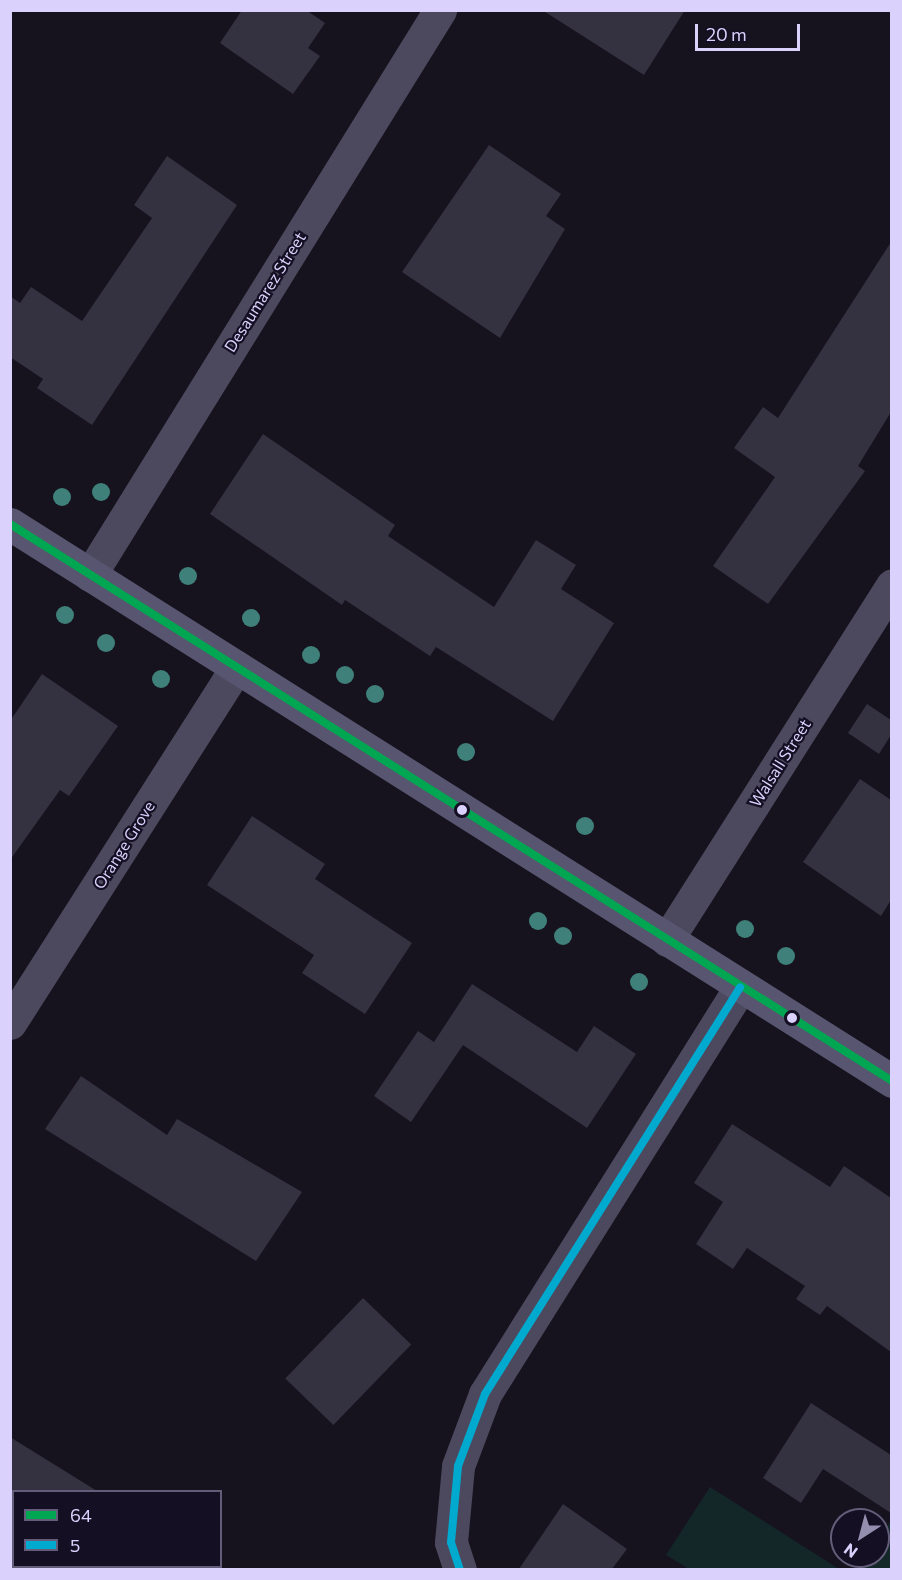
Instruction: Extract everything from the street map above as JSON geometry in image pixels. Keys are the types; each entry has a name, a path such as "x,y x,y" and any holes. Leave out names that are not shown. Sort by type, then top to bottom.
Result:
{"main road":[{"path":"10,524 891,1082"}],"street":[{"name":"Desaumarez Street","path":"90,574 440,10"},
{"name":"Walsall Street","path":"667,939 891,585"},
{"name":"Orange Grove","path":"10,1023 237,667"},
{"path":"460,1569 451,1542 458,1466 485,1394 740,987"}],"green space":[{"path":"710,1487 830,1563 830,1568 839,1569 689,1569 666,1555"},
{"path":"891,1520 891,1569 862,1569 890,1568"}],"building":[{"path":"242,10 306,10 325,23 308,48 320,56 293,94 220,43"},
{"path":"542,10 685,10 644,75"},
{"path":"489,145 561,194 546,216 565,229 500,338 402,272"},
{"path":"167,156 237,205 92,425 37,388 43,379 10,357 10,296 20,303 31,287 82,321 152,218 134,205"},
{"path":"891,242 891,412 858,466 865,471 768,604 713,566 775,477 734,448 763,407 778,418"},
{"path":"263,434 395,525 388,536 494,607 536,540 576,565 561,589 614,623 553,721 436,647 430,656 345,600 342,605 210,514"},
{"path":"42,674 118,726 69,796 60,790 10,860 10,721"},
{"path":"867,704 891,720 891,735 879,754 848,733"},
{"path":"860,779 891,800 891,900 881,916 803,862"},
{"path":"252,816 325,864 315,879 412,943 365,1014 302,973 314,955 207,885"},
{"path":"472,984 577,1052 594,1026 636,1054 587,1128 463,1045 411,1122 374,1096 418,1031 434,1042"},
{"path":"81,1076 167,1135 177,1119 302,1192 256,1261 45,1129"},
{"path":"732,1124 830,1187 844,1166 891,1198 891,1352 827,1306 820,1315 796,1299 805,1286 747,1248 733,1269 696,1244 723,1202 694,1183"},
{"path":"363,1298 411,1345 333,1425 285,1379"},
{"path":"811,1403 891,1455 891,1513 890,1508 883,1508 823,1469 801,1503 763,1478"},
{"path":"10,1437 95,1490 12,1490 10,1491"},
{"path":"563,1504 627,1549 612,1569 519,1569"}],"transit line":[{"name":"64","path":"10,524 892,1081"},
{"name":"5","path":"460,1570 451,1542 458,1466 485,1394 740,987"}]}
